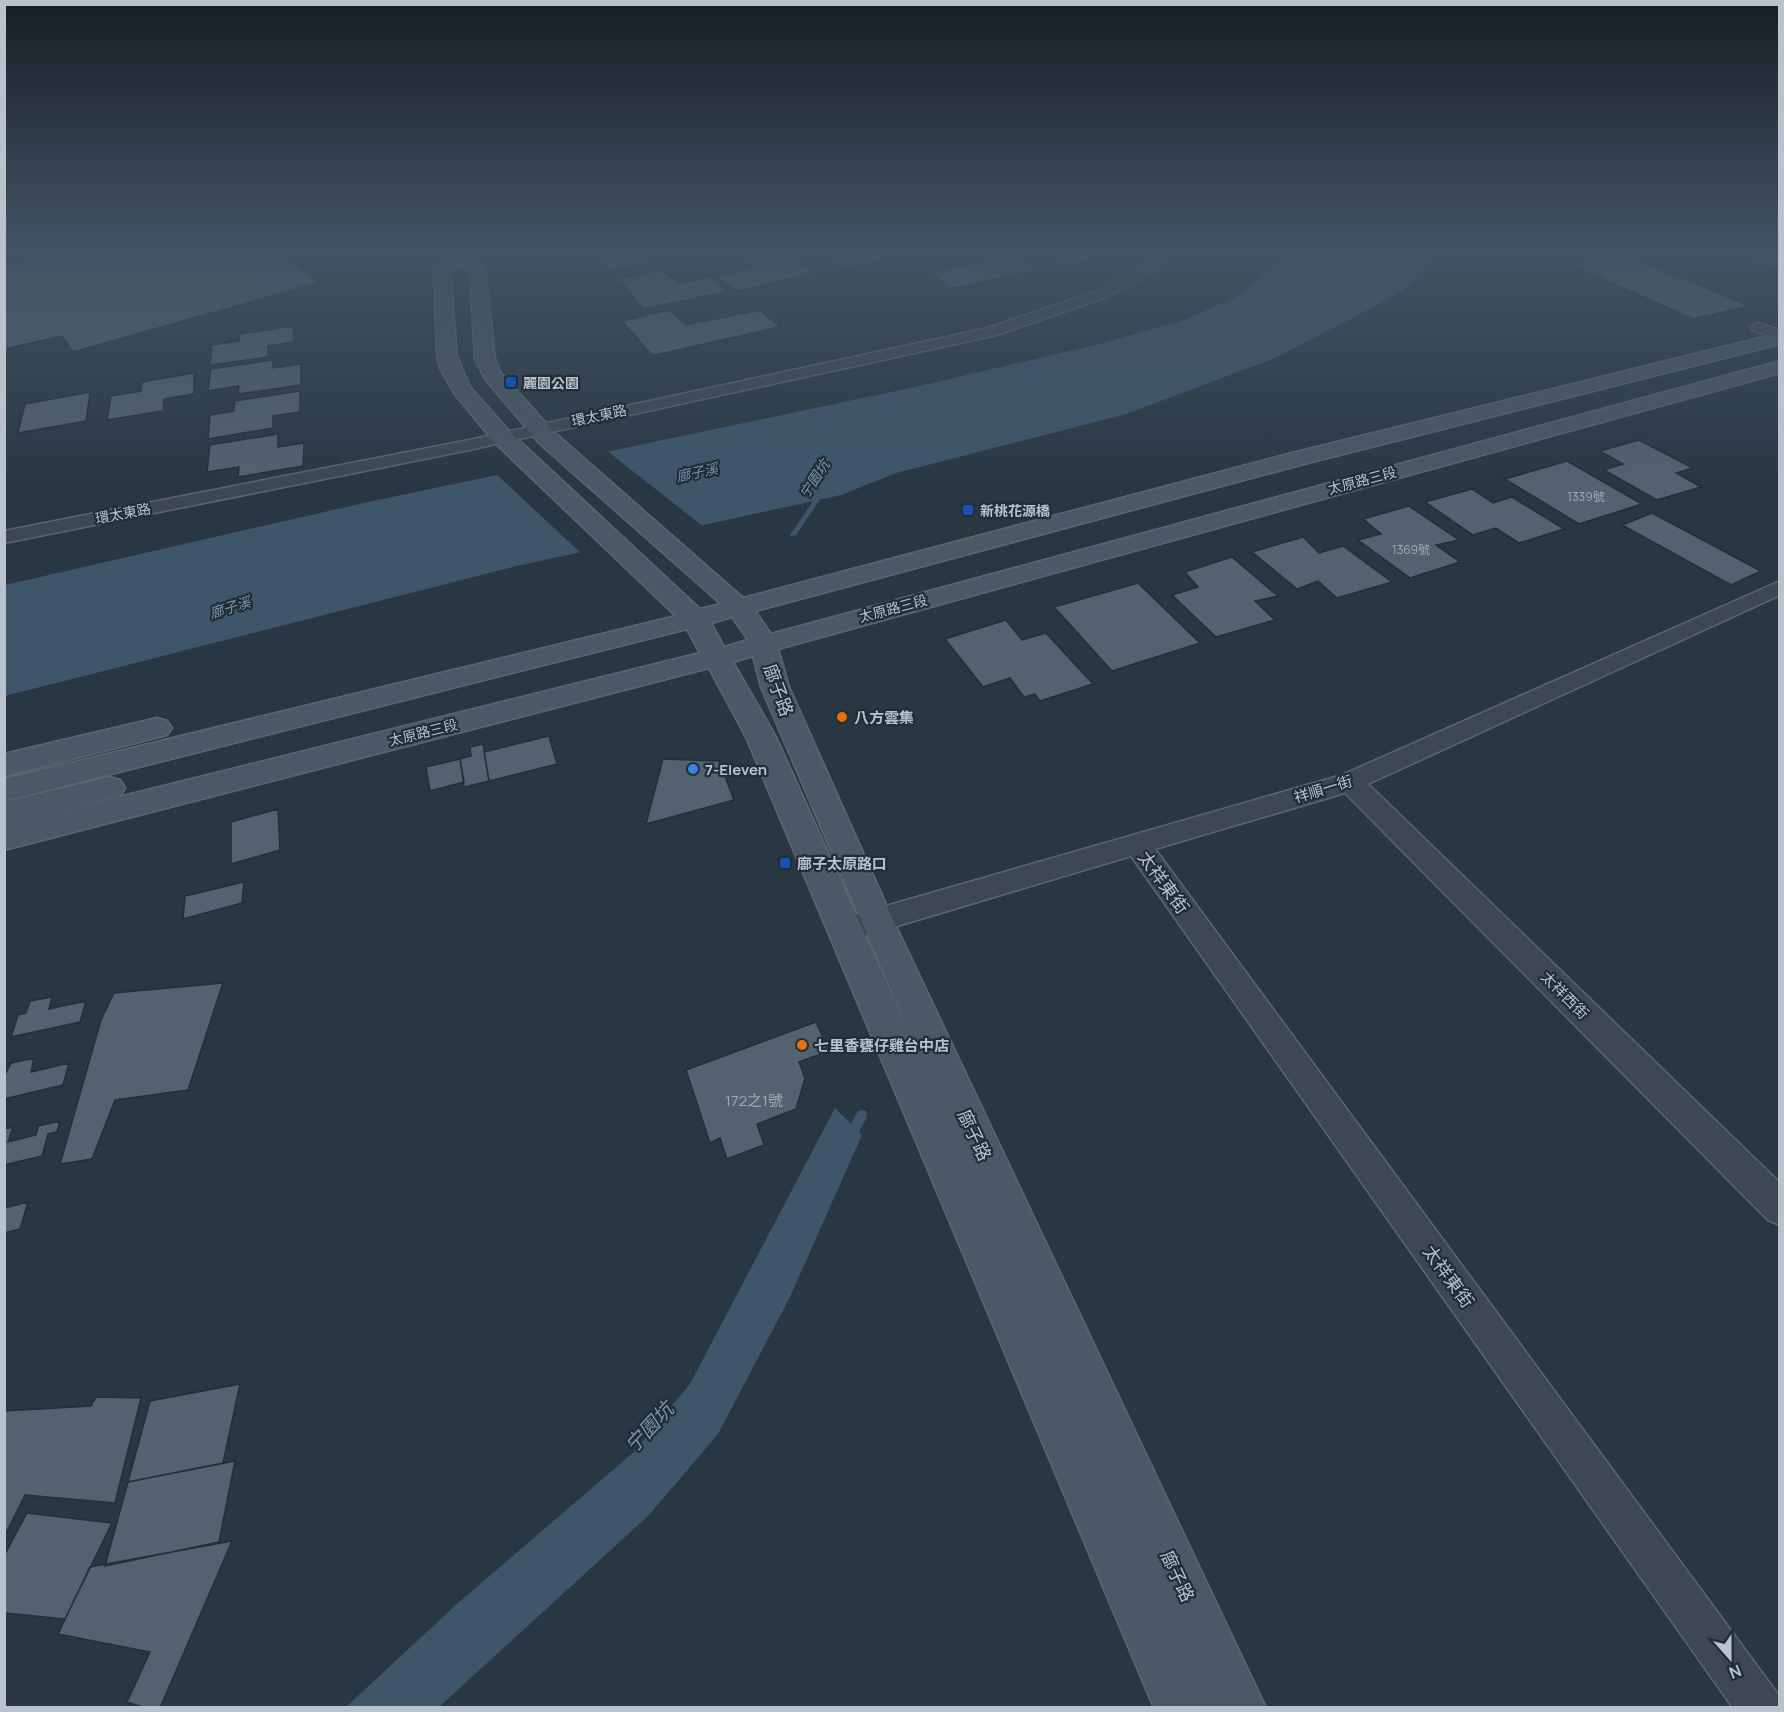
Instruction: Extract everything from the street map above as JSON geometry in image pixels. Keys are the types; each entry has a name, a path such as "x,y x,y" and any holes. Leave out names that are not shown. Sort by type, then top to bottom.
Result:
{"main road":[{"path":"446,328 450,368 468,399 507,441 693,620"},
{"path":"482,328 485,359 492,375 542,433 702,573 745,617"},
{"name":"太原路三段","path":"745,617 1231,457 1753,328"},
{"name":"太原路三段","path":"745,617 1307,456 1779,337"},
{"name":"太原路三段","path":"4,790 693,620 745,617 1779,350"},
{"name":"太原路三段","path":"4,765 693,620 745,617 1779,367"},
{"name":"廍子路","path":"745,617 775,687 860,925 1183,1707"},
{"name":"太原路三段","path":"4,814 693,620"},
{"name":"太原路三段","path":"4,838 693,620"},
{"name":"廍子路","path":"693,620 761,737 860,925 1238,1707"}],"street":[{"name":"環太東路","path":"4,537 507,441 1004,328"},
{"path":"1759,328 1779,337"},
{"name":"祥順一街","path":"860,925 1350,782 1779,587"},
{"name":"太祥西街","path":"1350,782 1779,1208"},
{"name":"太祥東街","path":"1137,844 1761,1707"}],"water":[{"name":"廍子溪","path":"1157,328 1333,328 1275,358 1123,415 896,473 841,495 517,566 5,696 5,585 368,502 915,387 1099,344"},
{"path":"835,1108 862,1135 789,1299 718,1434 649,1515 439,1707 346,1707 458,1603 634,1452 690,1384"}],"pier":[{"path":"606,450 705,528 583,555 495,473"}],"building":[{"path":"4,328 159,328 73,352 62,336 4,349"},
{"path":"293,328 294,342 268,346 268,357 210,365 212,345 239,341 240,334"},
{"path":"628,328 776,328 655,355 651,354"},
{"path":"273,360 273,368 301,364 301,385 238,394 239,386 208,391 211,369"},
{"path":"194,373 194,394 164,399 163,411 107,420 111,396 141,391 142,382"},
{"path":"300,391 300,412 273,416 273,428 208,439 210,415 234,411 235,401"},
{"path":"90,392 86,421 18,433 25,404"},
{"path":"278,434 278,447 304,443 303,466 238,477 239,467 207,472 210,445"},
{"path":"1639,440 1693,468 1676,473 1701,487 1657,500 1604,470 1623,464 1600,451"},
{"path":"1567,461 1642,504 1579,524 1505,479"},
{"path":"1472,489 1493,503 1512,497 1564,529 1519,543 1496,528 1473,535 1425,502"},
{"path":"1409,506 1459,540 1436,545 1460,562 1410,578 1358,540 1381,534 1363,519"},
{"path":"1652,513 1761,571 1731,585 1622,525"},
{"path":"1303,537 1319,553 1343,546 1392,582 1337,598 1318,581 1297,589 1252,552"},
{"path":"1232,557 1278,596 1255,601 1275,620 1216,637 1172,595 1198,587 1185,572"},
{"path":"1138,583 1200,643 1112,671 1054,607"},
{"path":"1006,620 1022,640 1046,633 1093,684 1040,701 1035,694 1024,697 1010,678 983,687 945,639"},
{"path":"549,736 557,764 489,781 484,752"},
{"path":"483,744 489,781 464,787 460,759 471,756 470,747"},
{"path":"460,759 464,782 430,791 426,767"},
{"path":"663,759 719,761 734,800 646,824"},
{"path":"278,809 280,850 231,864 231,822"},
{"path":"244,882 242,903 183,919 185,896"},
{"path":"223,983 188,1090 115,1100 92,1159 60,1164 101,1020 114,993"},
{"path":"52,997 49,1009 86,1001 80,1022 11,1037 18,1015 26,1013 30,1001"},
{"path":"816,1022 829,1051 799,1062 805,1078 796,1109 757,1124 764,1145 727,1159 720,1138 710,1143 686,1070"},
{"path":"34,1058 31,1072 69,1063 63,1085 4,1099 4,1077 11,1063"},
{"path":"60,1121 57,1132 48,1134 42,1156 4,1165 4,1129 13,1127 8,1142 36,1135 38,1126"},
{"path":"28,1202 20,1229 4,1233 4,1208"},
{"path":"240,1384 223,1463 128,1482 150,1401"},
{"path":"96,1397 141,1398 115,1503 25,1495 4,1537 4,1411 91,1406"},
{"path":"235,1461 219,1542 105,1566 128,1482"},
{"path":"27,1513 112,1523 65,1619 4,1613 4,1556"},
{"path":"232,1541 160,1708 146,1708 127,1702 150,1652 58,1634 90,1567"}],"waterway":[{"name":"宁園坑","path":"793,535 822,492"},
{"name":"宁園坑","path":"849,1138 862,1115"}],"place":[{"name":"麗園公園","path":"511,382"},
{"name":"新桃花源橋","path":"968,510"},
{"name":"八方雲集","path":"842,717"},
{"name":"7-Eleven","path":"693,769"},
{"name":"廍子太原路口","path":"785,863"},
{"name":"七里香甕仔雞台中店","path":"802,1045"}]}
